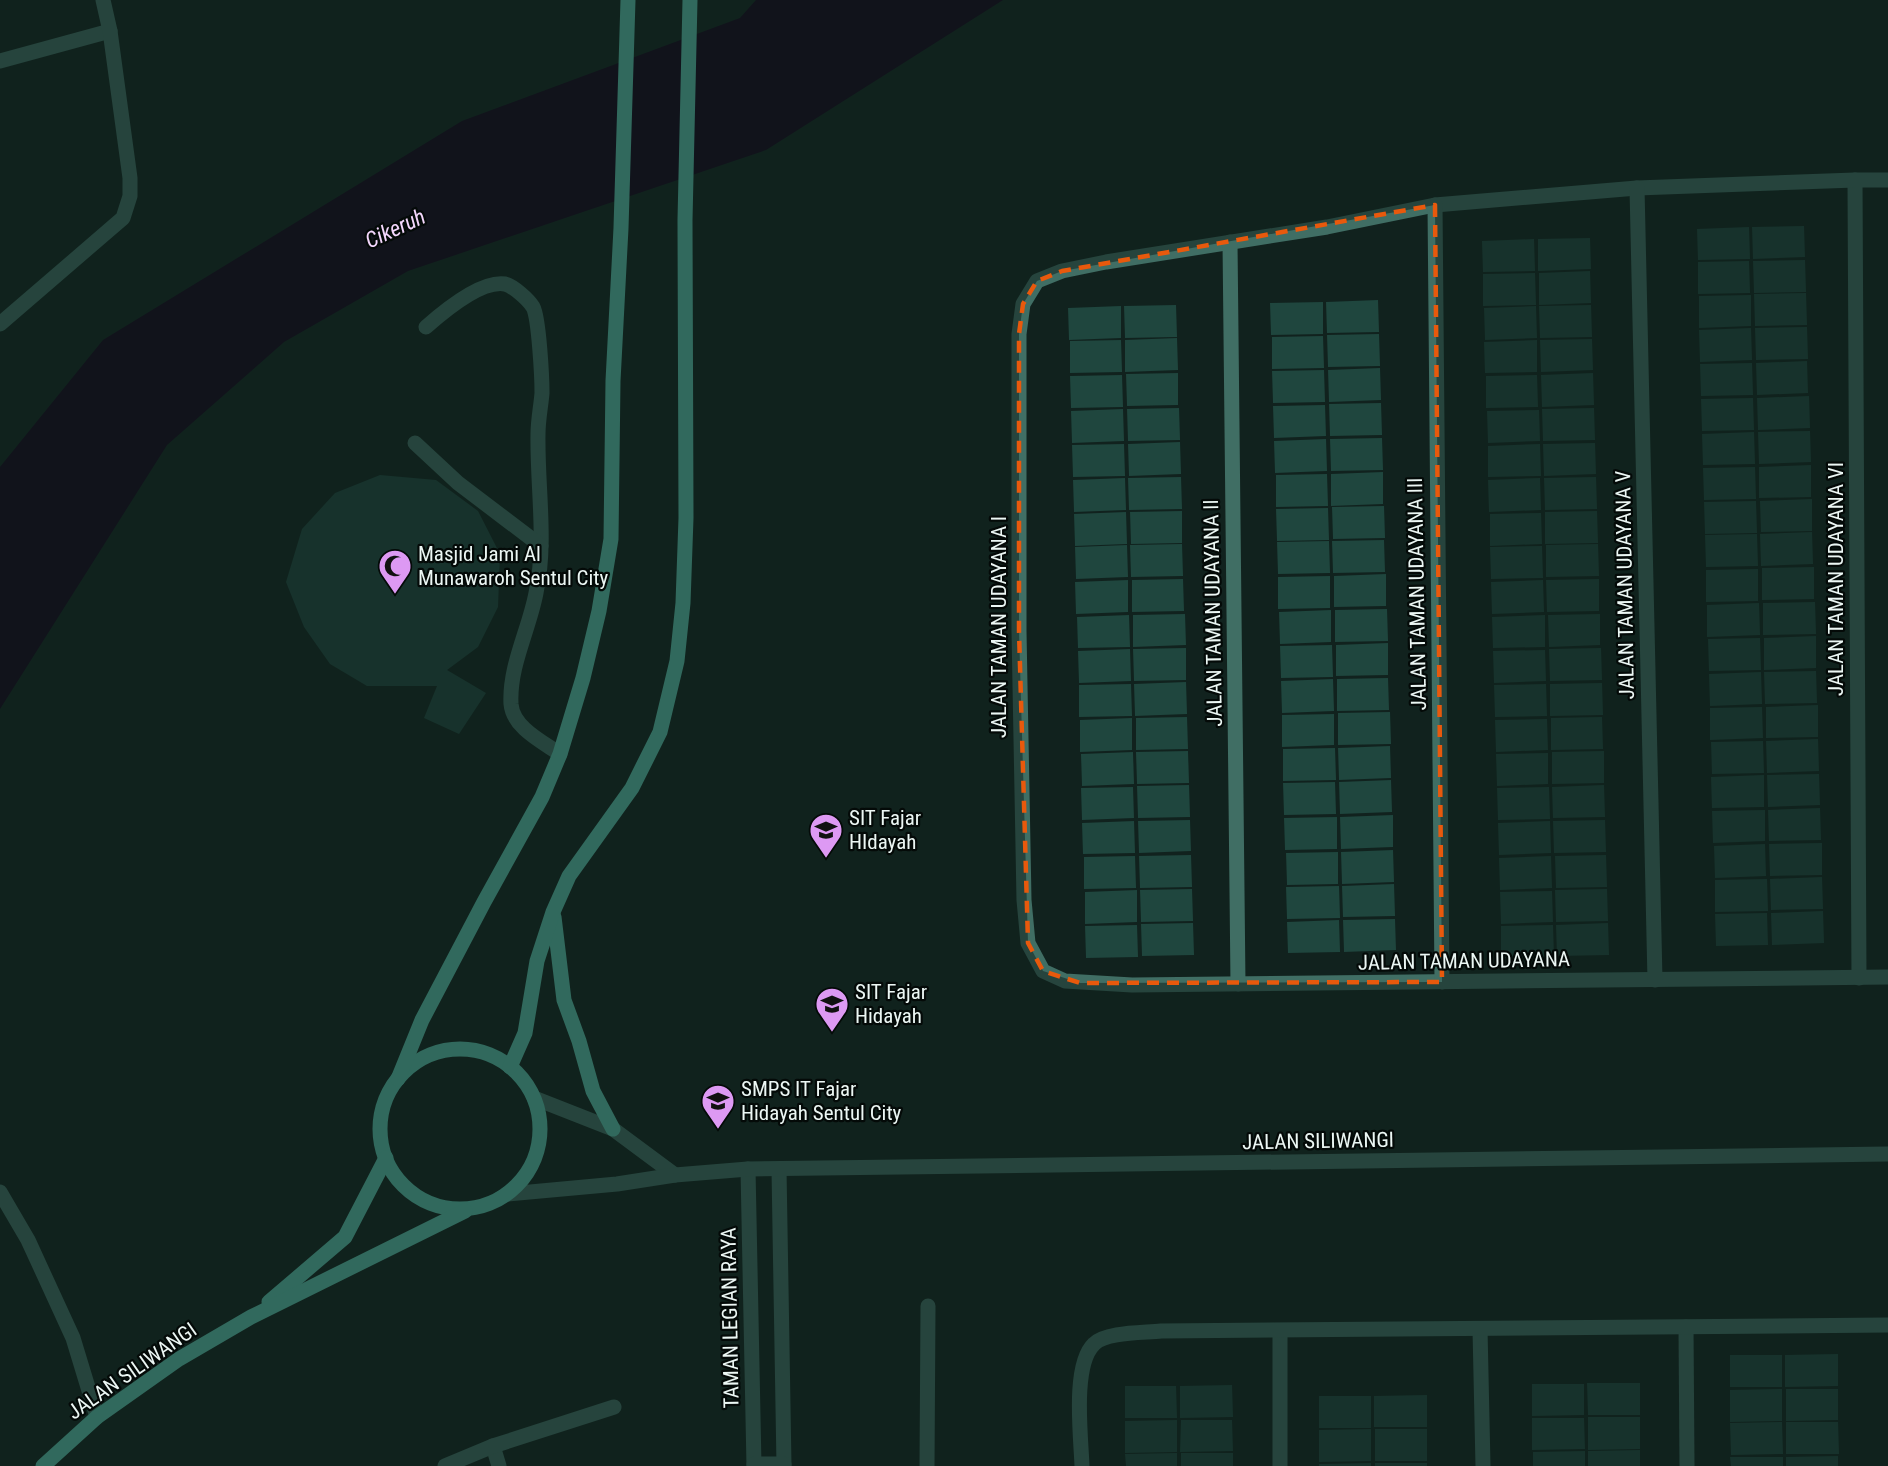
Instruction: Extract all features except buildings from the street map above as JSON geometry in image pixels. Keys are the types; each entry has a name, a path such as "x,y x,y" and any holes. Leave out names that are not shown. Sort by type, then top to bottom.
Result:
{"main road":[{"path":"398,1079 414,1064 432,1054 452,1050 473,1050 493,1056 510,1067 524,1081 534,1098 539,1119 539,1141 533,1161 522,1180 507,1194 488,1204 468,1209 447,1209 428,1202 410,1192 395,1176 386,1158 381,1138 381,1117 387,1096 398,1079 422,1020 542,797 560,754 583,678 599,611 611,539 613,381 621,228 628,0"},
{"path":"510,1067 525,1033 537,961 553,912 569,876 632,788 660,732 677,661 683,603 686,518 686,220 690,0"},
{"path":"553,912 564,1000 579,1041 592,1091 612,1129"},
{"name":"JALAN SILIWANGI","path":"250,1317 345,1237 386,1158"},
{"name":"JALAN SILIWANGI","path":"43,1466 97,1417 179,1359 250,1317 468,1209"}],"street":[{"path":"0,324 123,218 130,196 130,178 110,31 103,0"},
{"path":"0,61 110,31"},
{"name":"JALAN TAMAN UDAYANA VI","path":"1855,180 1859,978"},
{"path":"1230,242 1327,227 1435,205 1637,188 1888,180"},
{"name":"JALAN TAMAN UDAYANA V","path":"1637,188 1655,980"},
{"name":"JALAN TAMAN UDAYANA III","path":"1435,205 1442,982"},
{"name":"JALAN TAMAN UDAYANA I","path":"1044,972 1028,944 1024,900 1019,631 1019,334 1023,304 1037,281 1062,271 1230,242"},
{"name":"JALAN TAMAN UDAYANA II","path":"1230,242 1238,984"},
{"path":"426,327 449,307 488,286 505,284 519,293 533,307 537,323 542,391 538,433 541,546 536,593 513,680 511,706 517,722 560,754"},
{"path":"415,443 458,483 541,546"},
{"name":"JALAN TAMAN UDAYANA","path":"1044,972 1065,981 1080,983 1238,984 1888,977"},
{"path":"534,1098 612,1129 675,1175"},
{"name":"JALAN SILIWANGI","path":"507,1194 617,1185 675,1175 748,1169 1888,1154"},
{"name":"TAMAN LEGIAN RAYA","path":"748,1169 754,1465"},
{"path":"754,1465 784,1465 779,1169"},
{"path":"0,1192 28,1240 73,1338 97,1417"},
{"path":"927,1466 928,1306"},
{"path":"1082,1466 1080,1383 1083,1361 1094,1344 1117,1336 1161,1331 1888,1325"},
{"path":"1686,1327 1687,1466"},
{"path":"1480,1329 1483,1466"},
{"path":"1280,1331 1280,1466"},
{"path":"445,1466 493,1446 614,1407"},
{"path":"493,1446 499,1466"}],"highlighted area":[{"path":"1435,205 1442,982 1080,983 1043,971 1028,943 1019,631 1019,334 1023,304 1037,281 1062,271"}],"water":[{"name":"Cikeruh","path":"756,0 1003,0 766,150 408,271 284,342 167,445 0,709 0,467 103,340 462,121 740,18"}],"place":[{"name":"Masjid Jami Al Munawaroh Sentul City","path":"395,595"},
{"name":"SIT Fajar HIdayah","path":"826,859"},
{"name":"SIT Fajar Hidayah","path":"832,1033"},
{"name":"SMPS IT Fajar Hidayah Sentul City","path":"718,1130"}]}
